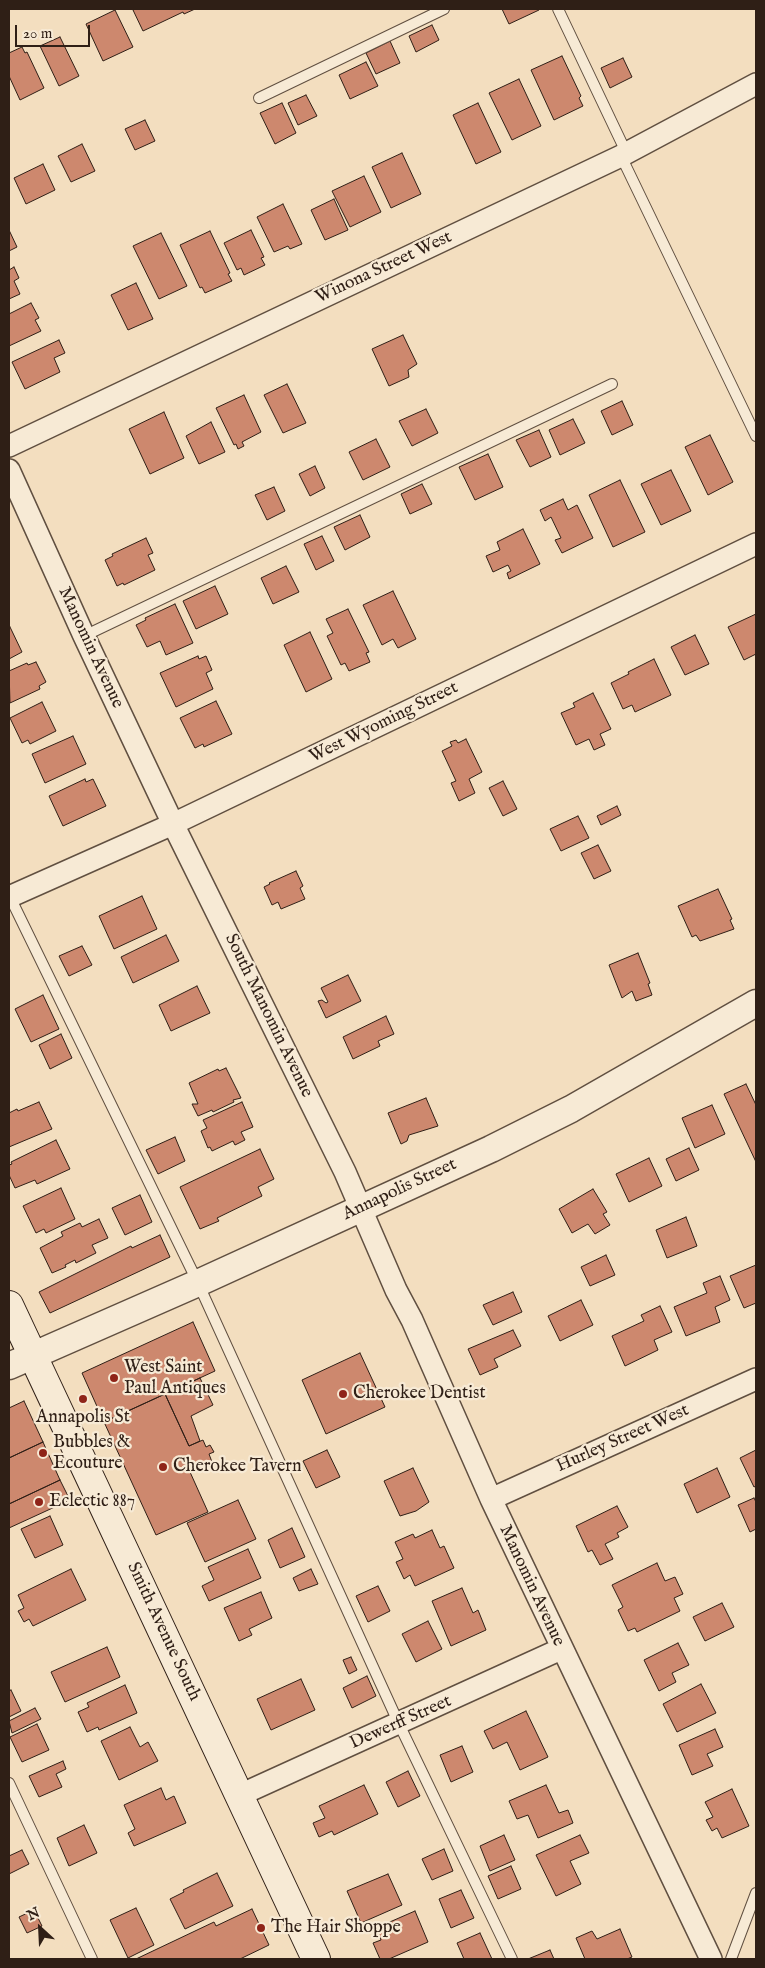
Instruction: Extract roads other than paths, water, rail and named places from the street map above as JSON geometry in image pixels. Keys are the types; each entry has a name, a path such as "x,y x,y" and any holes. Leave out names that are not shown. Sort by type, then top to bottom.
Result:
{"main road":[{"name":"Smith Avenue South","path":"9,1305 21,1360 240,1795 316,1959"}],"street":[{"name":"Winona Street West","path":"9,446 624,154 756,84"},
{"name":"Manomin Avenue","path":"9,470 84,636 174,824"},
{"name":"West Wyoming Street","path":"9,896 174,824 756,544"},
{"name":"South Manomin Avenue","path":"174,824 341,1164 361,1209"},
{"name":"Annapolis Street","path":"21,1360 491,1149 571,1109 756,1003"},
{"name":"Manomin Avenue","path":"361,1209 561,1650 711,1959"},
{"name":"Hurley Street West","path":"491,1499 756,1379"},
{"name":"Dewerff Street","path":"240,1795 561,1650"}],"lane":[{"path":"259,98 444,9"},
{"path":"558,9 756,436"},
{"path":"84,636 612,384"},
{"path":"9,896 198,1282 399,1724 512,1959"},
{"path":"9,1783 92,1959"},
{"path":"731,1959 756,1893"}],"place":[{"name":"West Saint Paul Antiques","path":"114,1378"},
{"name":"Cherokee Dentist","path":"343,1394"},
{"name":"Annapolis St","path":"83,1399"},
{"name":"Bubbles & Ecouture","path":"43,1453"},
{"name":"Cherokee Tavern","path":"163,1467"},
{"name":"Eclectic 887","path":"39,1502"},
{"name":"The Hair Shoppe","path":"261,1928"}]}
